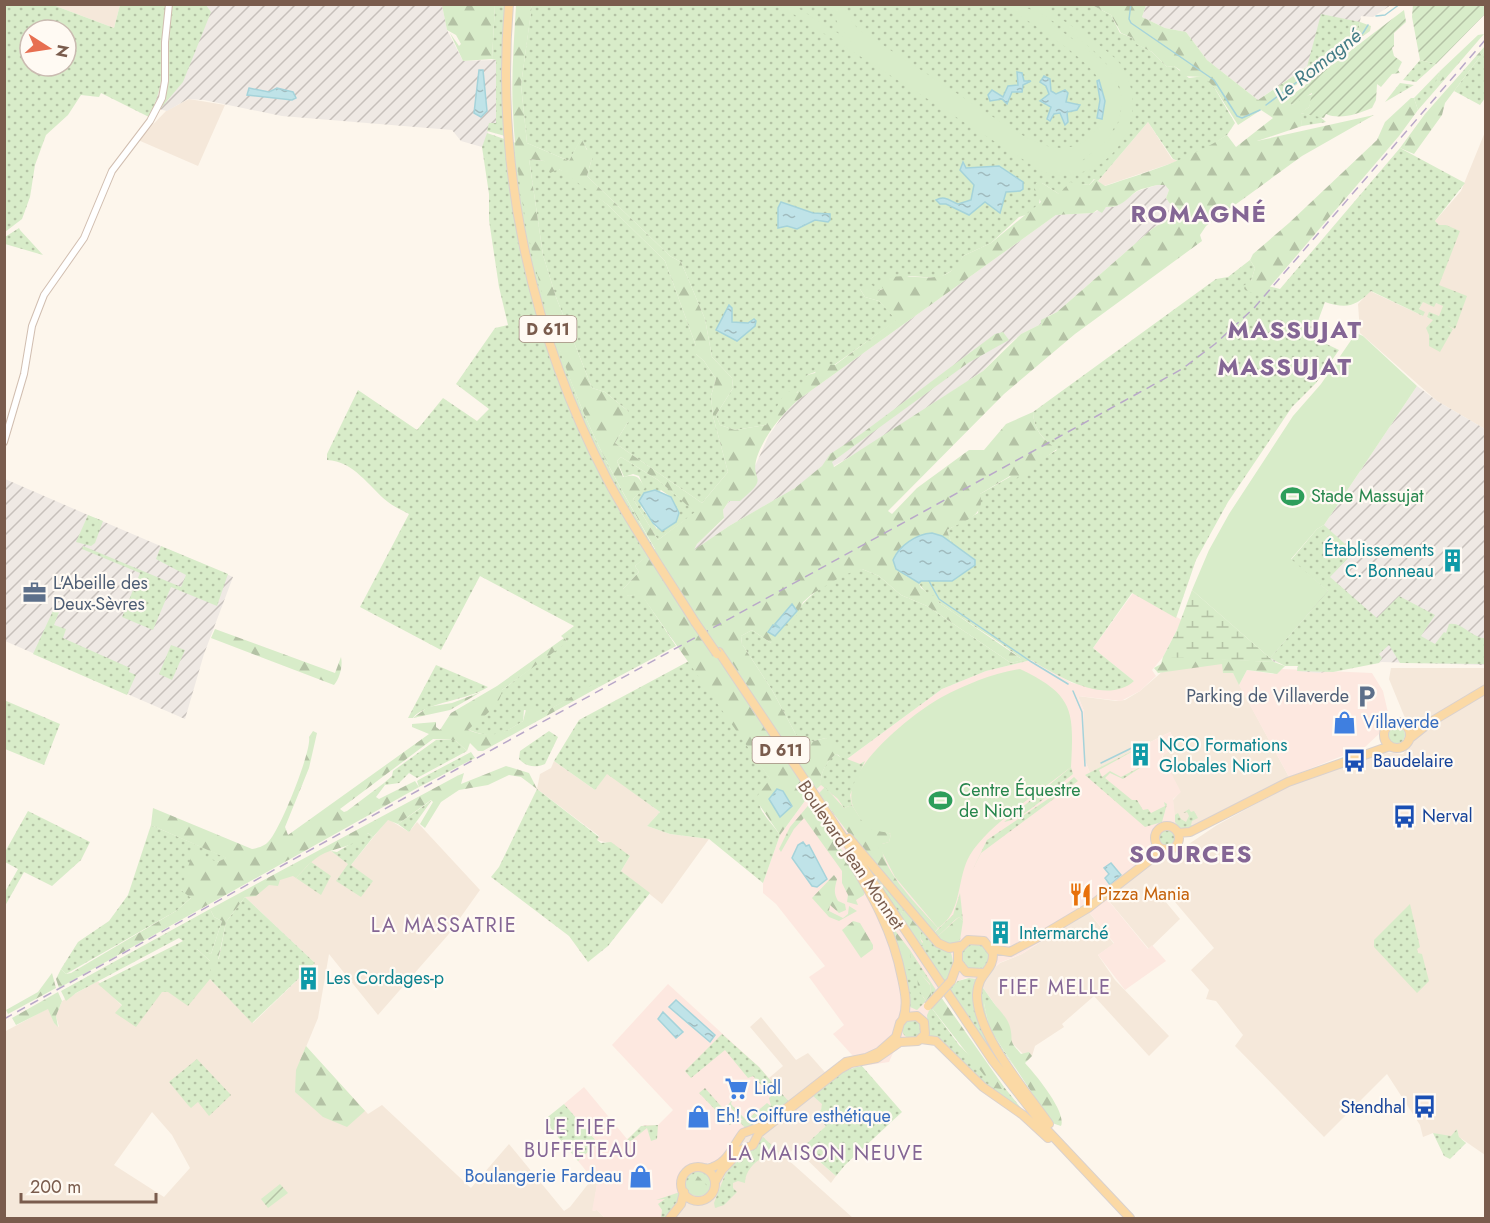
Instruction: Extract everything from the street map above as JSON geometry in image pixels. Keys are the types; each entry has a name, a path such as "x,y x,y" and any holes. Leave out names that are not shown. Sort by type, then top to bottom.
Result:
{"main road":[{"name":"D 611","path":"510,4 509,76 513,157 524,229 545,318 566,382 600,458 636,525 718,653"},
{"name":"Boulevard Jean Monnet","path":"718,653 820,803 945,995"},
{"name":"Boulevard Jean Monnet","path":"718,653 945,995"},
{"path":"1161,846 1172,849 1178,838 1288,782 1373,750 1390,746 1401,747 1429,723 1485,689"},
{"path":"1373,750 1390,724 1399,723 1406,726 1429,723"},
{"path":"1406,726 1409,739"},
{"path":"1384,736 1390,746"},
{"path":"820,803 938,943 949,948 960,946 976,938 984,940 992,949 1010,952 1046,933"},
{"path":"1161,846 1156,834 1161,828 1170,826 1178,838"},
{"path":"1079,1165 985,1029 977,999 979,979 992,964 1019,953 1082,909 1084,904 1116,886 1161,846"},
{"path":"673,1215 684,1192 682,1181 687,1171 695,1167 706,1169 725,1160 734,1150 743,1133 765,1125 846,1062 869,1058 885,1051 899,1030 906,998 892,936 845,847"},
{"path":"903,1019 928,1006 951,981 958,962 960,946"},
{"path":"992,949 992,964"},
{"path":"958,962 970,974"},
{"path":"951,981 970,974 983,973"},
{"name":"D 611","path":"945,995 1012,1092 1066,1155 1128,1218"},
{"name":"D 611","path":"945,995 1014,1090 1128,1218"},
{"path":"921,1039 926,1031 924,1022 928,1006"},
{"path":"914,1015 924,1022"},
{"path":"899,1030 907,1041"},
{"path":"673,1215 693,1200 701,1200 710,1196 722,1170 741,1150 753,1145 759,1133 840,1069 851,1063 873,1060 900,1042 921,1039 936,1041 983,1087 1023,1115 1066,1155"},
{"path":"706,1169 715,1182"},
{"path":"684,1192 693,1200"}],"street":[{"path":"4,442 24,374 32,326 44,295 84,238 112,171 150,121 162,98 169,4"}],"shaded area":[{"path":"53,5 120,5 114,28"},
{"path":"161,5 442,5 447,30 463,61 496,60 496,124 489,124 487,137 482,147 461,141 452,130 282,116 204,100 188,99 167,111 159,109 139,113 143,108"},
{"path":"1146,5 1391,5 1373,17 1361,16 1358,31 1258,100 1207,60 1186,32 1165,28 1142,17"},
{"path":"189,99 225,105 198,166 138,140 166,111"},
{"path":"1148,122 1172,159 1178,161 1104,186 1098,181"},
{"path":"1485,132 1485,429 1437,401 1360,333 1358,304 1370,291 1423,316 1419,309 1423,302 1436,303 1444,306 1439,316 1427,317 1455,328 1439,285 1446,225 1439,225 1435,221 1461,191"},
{"path":"1165,185 1169,190 1166,198 1176,213 1152,229 1057,312 1048,316 1041,324 1021,334 1003,349 983,371 867,447 729,526 693,551 697,544 724,519 723,510 756,464 769,435 787,410 798,400 1056,215 1093,213 1106,207 1114,207 1138,191"},
{"path":"1417,386 1437,401 1485,429 1485,665 1382,662 1319,673 1297,671 1298,666 1274,662 1270,658 1291,560 1324,525"},
{"path":"5,479 88,515 77,542 95,518 233,577 204,654 185,719 5,641"},
{"path":"1133,593 1182,620 1163,657 1152,670 1156,676 1140,691 1121,701 1078,696 1084,711 1084,758 1090,773 1170,732 1178,746 1162,756 1181,792 1173,799 1176,824 1157,826 1153,834 1153,850 1103,894 1148,949 1152,945 1166,961 1125,990 1098,955 1114,943 1088,911 1022,954 999,963 988,975 958,981 931,1007 927,1018 929,1029 926,1043 901,1047 893,1053 889,1062 862,1066 833,1034 844,1025 809,977 825,966 776,904 763,893 763,883 780,835 807,798 847,759 942,689 986,671 1031,660 1072,683 1085,685 1134,681 1093,648"},
{"path":"1222,664 1233,673 1289,777 1195,827 1181,829 1174,820 1173,800 1180,792 1162,758 1165,752 1178,746 1170,732 1090,773 1084,758 1084,711 1078,696 1125,700 1140,691 1163,671"},
{"path":"1391,668 1485,668 1485,1155 1459,1137 1457,1129 1451,1137 1433,1133 1423,1137 1420,1125 1387,1074 1324,1137 1235,1046 1243,1035 1216,1001 1206,999 1209,990 1191,970 1214,948 1164,889 1160,895 1180,919 1149,949 1103,894 1127,875 1155,846 1166,851 1177,852 1217,825 1289,786 1384,752 1403,754 1413,740 1424,731 1424,722 1410,722 1405,718 1389,679"},
{"path":"1282,669 1372,673 1383,691 1389,717 1380,733 1365,747 1289,777 1239,685 1247,670 1273,674"},
{"path":"554,761 595,790 607,773 660,812 647,826 670,834 709,839 662,904 621,871 630,856 608,843 597,840 599,836 537,789 540,774 551,768"},
{"path":"388,819 409,832 417,822 480,890 448,935 378,1015 329,954 318,1018 306,1047 368,1114 382,1105 471,1188 509,1144 564,1211 570,1207 592,1179 597,1184 593,1211 597,1210 605,1218 5,1218 4,1032 49,1008 54,1023 59,1027 56,1016 62,1001 98,981 122,1006 116,1013 162,992 210,979 253,1023 315,963 245,897 328,849 351,865","holes":["152,1112 172,1135 190,1168 164,1197 114,1165"]},
{"path":"1088,911 1114,944 1098,955 1115,980 1169,1036 1149,1056 1094,996 1062,1024 1064,1027 1035,1046 1032,1056 1029,1052 1024,1055 1010,1041 1009,1024 981,985 984,977 1000,963 1022,954"},
{"path":"668,984 759,1067 785,1096 721,1160 686,1168 680,1178 681,1195 665,1218 605,1218 597,1210 592,1211 597,1184 578,1161 598,1143 564,1104 584,1087 627,1139 644,1125 658,1125 673,1110 612,1045"},
{"path":"761,1017 796,1060 808,1053 831,1079 821,1110 826,1126 803,1147 836,1176 831,1183 795,1148 785,1157 853,1218 665,1218 679,1202 680,1178 686,1168 697,1164 708,1165 789,1103 769,1078 783,1066 750,1027"}],"green space":[{"path":"532,4 1092,5 1111,15 1120,33 1133,38 1135,43 1152,52 1167,67 1174,66 1189,78 1204,76 1214,87 1235,123 1227,135 1201,152 1178,161 1173,159 1148,122 1098,181 1094,179 1089,185 1082,184 1059,194 1042,183 1039,204 1029,214 1019,217 991,243 963,256 958,267 939,278 909,276 878,291 860,289 865,297 879,301 897,320 834,365 807,375 803,386 766,425 735,430 720,425 716,415 733,388 732,378 712,357 705,319 681,262 670,256 587,176 592,158 581,139 569,161 527,143 521,85"},
{"path":"1413,4 1485,5 1485,14 1436,64 1420,60 1412,17"},
{"path":"5,5 53,5 114,28 120,5 167,5 162,76 149,117 101,93 99,97 81,95 68,115 46,135 35,165 30,197 22,219 5,232"},
{"path":"171,5 206,5 211,12 183,82 161,108"},
{"path":"442,5 495,5 492,59 463,61 450,33 459,46 461,44 456,35 447,30"},
{"path":"495,5 505,5 505,136 487,131 489,123 496,123 496,60 492,59"},
{"path":"516,5 532,5 521,85 527,143 569,161 581,138 587,150 593,150 596,156 592,158 587,176 670,256 681,262 705,319 712,357 732,378 733,388 716,415 720,425 735,430 766,425 786,391 797,393 807,375 815,373 820,364 835,365 896,320 879,301 865,297 860,289 872,285 878,291 883,289 879,281 891,277 925,278 946,274 955,268 963,256 991,243 1041,202 1034,190 1036,183 1042,183 1059,194 1070,182 1089,185 1095,179 1105,186 1198,152 1227,135 1236,147 1273,118 1261,110 1238,125 1214,87 1204,77 1181,76 1180,70 1174,66 1167,67 1152,52 1134,43 1133,38 1121,33 1111,15 1092,5 1146,5 1142,17 1165,28 1186,32 1207,60 1258,100 1358,32 1360,22 1371,26 1370,31 1285,93 1292,105 1305,96 1314,94 1309,107 1301,113 1302,126 1257,141 1374,115 1302,156 1206,226 1200,235 1202,241 1075,334 1004,394 888,511 892,514 917,488 969,450 984,450 1006,424 1033,412 1040,434 1057,449 1014,480 1010,476 980,494 980,508 977,513 947,530 951,542 937,534 925,537 902,547 894,557 906,576 919,583 921,588 932,596 940,595 938,602 1023,660 1011,663 927,606 901,595 879,576 862,569 844,575 812,594 803,602 796,617 775,642 771,643 752,630 741,636 742,644 772,690 801,744 826,738 834,743 846,759 836,754 829,761 824,768 821,785 807,798 780,835 758,803 758,795 770,779 640,593 630,596 623,595 623,589 639,572 635,566 655,549 589,425 560,350 537,272 528,232 516,153 512,86","holes":["529,159 544,161 550,173 559,169 608,205 665,261 696,346 696,354 704,361 716,379 711,396 713,416 728,472 702,503 615,443 628,422 628,411 605,392 592,388 556,297 543,255","1165,185 1169,190 1166,198 1176,213 1152,229 1057,312 1041,320 1041,324 1021,334 983,371 834,467 832,462 968,363 1009,340 1003,332 995,334 861,434 830,454 822,466 795,488 729,526 694,550 697,544 724,518 723,510 729,501 740,501 755,487 757,482 755,465 760,449 774,426 798,400 1056,215 1093,213 1097,210 1102,213 1106,207 1120,204 1142,189","621,457 658,480 695,512 658,540 633,499 645,488 637,477 623,477 617,461"]},
{"path":"779,5 793,5 857,45 844,32 835,17 832,5 844,5 847,15 858,29 1010,128 1034,141 1061,148 1073,146 1093,134 1103,113 1105,102 1103,90 1098,78 1081,59 1004,5 1023,7 1037,13 1104,65 1120,90 1110,69 1097,54 1028,5 1039,5 1071,25 1121,65 1130,86 1133,107 1129,127 1119,145 1105,160 1087,170 1066,175 1043,172","holes":["1120,93 1122,105 1117,126 1108,142 1099,151 1082,161 1106,140 1117,122 1121,106"]},
{"path":"1404,10 1406,22 1394,33 1392,48 1394,56 1402,62 1398,70 1400,73 1392,74 1381,87 1377,84 1376,100 1372,108 1343,116 1326,114 1324,118 1300,113 1309,107 1312,93 1292,105 1287,99"},
{"path":"1321,14 1360,22 1358,31 1307,67"},
{"path":"1484,34 1445,79 1435,84 1440,71 1478,35"},
{"path":"1485,46 1485,50 1445,103 1442,115 1414,154 1400,148 1425,114"},
{"path":"1485,50 1485,98 1480,105 1454,91"},
{"path":"1420,60 1436,64 1416,82 1403,80"},
{"path":"1440,71 1436,83 1445,79 1418,110 1414,98"},
{"path":"1400,83 1414,85 1385,102"},
{"path":"1411,98 1414,98 1418,110 1399,136 1268,289 1261,296 1245,290 1243,286 1251,281 1255,268 1250,260 1253,254 1377,140 1385,122"},
{"path":"1300,113 1319,116 1326,122 1302,126"},
{"path":"487,133 516,143 534,251 562,357 596,441 655,550 635,566 639,572 623,589 623,594 630,596 640,592 676,646 599,687 594,685 543,713 524,710 523,721 502,733 490,735 467,729 494,706 502,690 567,641 561,636 574,626 480,576 441,650 360,607 409,514 388,502 353,470 337,461 327,460 327,454 358,390 417,430 443,398 477,421 489,409 456,384 495,328 508,325 499,287 489,220 489,194 482,147"},
{"path":"1400,148 1465,183 1435,221 1439,225 1446,225 1460,231 1439,285 1467,296 1455,329 1448,326 1453,329 1440,352 1429,346 1429,335 1426,328 1433,320 1427,317 1429,312 1439,316 1443,306 1436,303 1434,307 1423,302 1419,309 1425,312 1423,316 1371,291 1350,305 1325,302 1312,337 1339,350 1316,383 1292,407 1228,502 1196,560 1176,618 1132,593 1093,648 1134,681 1123,688 1110,691 1096,690 1055,674 1031,660 986,671 942,689 847,759 860,764 865,761 850,795 852,805 844,808 838,799 821,785 823,772 829,760 836,754 840,757 826,738 801,744 772,690 742,644 741,636 752,630 771,643 799,608 822,586 848,572 862,569 879,576 901,595 927,606 1011,663 1022,660 935,600 919,583 921,581 952,580 975,565 951,542 947,530 978,513 980,494 1057,450 1040,434 1033,412 1216,279 1228,277 1250,260 1255,268 1251,281 1255,293 1268,286 1280,289"},
{"path":"529,159 544,161 570,175 608,205 665,261 696,346 696,354 704,361 716,379 711,396 713,416 728,472 702,503 615,443 628,422 628,411 605,392 592,388 556,297 543,255"},
{"path":"19,228 43,255 5,244 5,237"},
{"name":"Stade Massujat","path":"1356,333 1363,336 1417,386 1324,525 1317,529 1291,559 1328,591 1270,658 1192,590 1209,550 1229,514 1293,416 1321,384"},
{"path":"621,457 658,480 696,512 658,540 633,499 644,488 639,476 633,474 624,477 617,461","holes":["661,490 671,497 657,529 641,507"]},
{"path":"88,515 103,521 95,543 91,546 76,542"},
{"path":"1324,525 1354,552 1330,577 1377,618 1399,596 1435,615 1421,636 1435,644 1444,632 1446,633 1449,624 1458,625 1485,638 1485,664 1400,663 1389,645 1379,654 1382,658 1379,663 1333,672 1297,671 1298,666 1285,666 1270,658 1328,591 1291,560 1317,529"},
{"path":"83,546 181,587 186,575 156,559 161,546 228,574 217,606 171,587 153,630 122,617 140,573 82,549"},
{"path":"1192,590 1274,662 1163,657 1177,630"},
{"path":"57,602 59,612 54,625 66,629 63,638 130,668 129,672 136,675 127,695 33,654"},
{"path":"215,629 335,673 341,657 339,675 334,685 211,638"},
{"path":"564,638 567,641 565,644 502,690 494,707 468,730 490,735 497,734 523,721 527,706 543,713 594,684 599,687 483,751 478,751 470,743 467,751 455,740 433,739 340,809 347,811 384,783 385,785 376,797 379,799 415,781 419,787 59,988 56,979 61,969 66,974 71,973 176,911 191,898 181,890 193,851 217,862 226,858 151,825 153,808 252,849 261,846 267,843 274,833 288,806 306,757 309,737 313,731 317,733 309,768 285,827 288,835 429,734 412,727 412,724 436,722 436,727 440,730 451,713 497,686"},
{"path":"171,645 185,650 172,680 159,674"},
{"path":"1163,657 1274,662 1285,666 1277,674 1247,670 1239,685 1233,673 1223,673 1222,664 1158,673 1154,668 1161,664"},
{"path":"689,661 771,780 764,789 759,802 763,813 780,835 763,883 709,839 670,834 647,826 660,812 607,774 595,790 554,761 579,720"},
{"path":"436,665 488,687 436,705 418,713 413,718 408,718"},
{"name":"Centre Équestre de Niort","path":"1020,669 1051,687 1061,696 1067,706 1072,731 1071,767 1002,820 978,844 966,864 952,913 938,928 895,877 881,850 876,846 876,841 882,844 889,842 891,834 867,827 855,810 851,796 855,780 865,763 880,746 896,730 929,705 980,680"},
{"path":"481,692 450,710 413,718 428,707 452,703"},
{"path":"4,700 60,724 44,765 5,749"},
{"path":"1392,726 1400,726 1405,731 1403,742 1392,744 1387,739 1387,731"},
{"path":"549,731 558,737 545,764 531,766 519,759 520,751"},
{"path":"436,740 455,740 467,751 417,778 409,773 399,783 385,785 384,783 392,776 393,771"},
{"path":"1146,744 1099,770 1102,777 1110,771 1121,777 1146,764 1123,779 1110,773 1105,778 1132,800 1137,800 1143,810 1148,809 1151,813 1165,806 1164,802 1167,804 1162,822 1145,827 1085,775"},
{"path":"471,752 475,758 419,787 417,781"},
{"path":"506,766 529,773 537,789 521,777 509,775 488,785 459,790 441,802 425,828 420,824 433,802 431,800 398,824 388,820 373,837 368,833 355,842 325,853 311,862 296,878 293,876 280,880 278,886 269,885 256,896 245,897 226,922 215,975 210,974 210,961 194,946 211,954 222,921 214,917 210,909 457,776 464,773 461,784"},
{"path":"1071,767 1073,774 1040,802 1012,820 1004,822"},
{"path":"1074,777 1078,781 981,853 972,871 987,840 1051,797"},
{"path":"825,787 844,808 852,805 868,825 891,834 889,842 882,844 887,865 912,900 938,928 934,933 846,830 819,793"},
{"path":"537,789 599,837 597,840 601,843 611,842 630,856 621,871 650,893 608,946 588,962 569,936 491,877 499,867"},
{"path":"432,800 409,832 398,824"},
{"path":"812,801 865,889 864,895 856,900 858,905 847,902 848,895 842,883 842,871 804,818 794,829 781,852 779,849 790,827"},
{"path":"1189,809 1191,812 1194,811 1198,818 1192,821 1191,825 1195,827 1184,829 1175,822 1175,815 1178,813 1186,822 1189,816 1187,812 1183,813"},
{"path":"28,811 90,842 81,860 52,886 24,872 5,906 5,892 18,869 5,862 5,852"},
{"path":"151,825 227,858 217,862 181,890 192,897 176,911 66,974 61,969 78,942 109,921 128,895"},
{"path":"1164,829 1170,829 1175,837 1173,843 1164,845 1159,840 1159,834"},
{"path":"368,833 373,837 351,865 373,881 361,897 336,881 348,864 331,851 337,852"},
{"path":"858,853 903,909 901,916 920,945 923,942 920,938 922,929 939,948 951,953 952,969 943,983"},
{"path":"311,862 331,876 321,895 296,878"},
{"path":"834,875 837,879 835,895 838,901 845,904 846,910 839,913 830,905 829,911 843,918 848,914 849,906 857,911 839,921 829,917 812,898"},
{"path":"960,893 963,921 959,917 937,937 934,933 953,915"},
{"path":"245,897 315,963 252,1023 210,979 188,1006 168,992 162,992 136,1027 115,1013 122,1005 98,984 183,941 179,938 76,993 66,1001 61,991 210,909 214,917 222,921 211,954 197,949 210,961 210,973 219,958 226,922"},
{"path":"878,900 895,928 901,957 910,950 936,990 931,996 930,984 917,970 926,1001 917,1010 910,1007"},
{"path":"1410,904 1420,947 1417,949 1418,953 1422,954 1429,981 1417,993 1374,947 1374,940"},
{"path":"903,909 922,929 920,938 923,945 920,945 901,916"},
{"path":"959,917 963,921 960,940 956,944 945,944 937,937"},
{"path":"853,921 860,923 873,945 873,949 861,958 842,930"},
{"path":"893,928 910,950 911,969 905,970"},
{"path":"981,942 991,957 983,970 973,972 962,965 961,952 967,944"},
{"path":"917,969 930,985 931,996 926,1001 918,989"},
{"path":"52,973 56,988 8,1014 6,1010 38,992"},
{"path":"976,979 976,1006 1022,1095 948,990 958,981"},
{"path":"981,985 993,1002 984,1003 989,1027 982,1008"},
{"path":"58,992 62,1001 56,1016 58,1027 48,1009 16,1025 12,1018"},
{"path":"941,997 1004,1087 1002,1089 994,1088 931,1007"},
{"path":"993,1002 1007,1020 1012,1043 1021,1054 1029,1052 1032,1056 1025,1063 1055,1103 1062,1120 1061,1126 1052,1123 989,1028 984,1003"},
{"path":"931,1007 959,1045 1002,1089 1004,1087 1029,1118 995,1093 934,1037 928,1035 927,1015"},
{"path":"912,1019 919,1022 922,1029 919,1036 912,1039 905,1036 902,1029 905,1022"},
{"path":"722,1034 759,1067 790,1103 774,1117 746,1129 738,1120 743,1120 728,1105 732,1100 731,1104 745,1119 767,1103 771,1106 769,1098 771,1096 753,1076 748,1078 725,1050 691,1078 685,1071"},
{"path":"306,1046 365,1111 347,1127 323,1117 295,1092 296,1070"},
{"path":"197,1059 231,1095 209,1116 198,1102 191,1108 169,1082"},
{"path":"862,1066 902,1112 836,1176 803,1147 826,1126 815,1115 821,1110 822,1104 812,1095 841,1073"},
{"path":"705,1088 734,1121 730,1125 699,1093"},
{"path":"564,1104 598,1143 578,1161 544,1120"},
{"path":"658,1125 657,1139 651,1141 647,1128 631,1141 627,1140 641,1126"},
{"path":"1457,1129 1459,1137 1466,1143 1450,1159 1444,1156 1433,1133 1451,1136"},
{"path":"763,1137 779,1152 757,1161 748,1171 745,1183 738,1181 733,1183 733,1188 737,1192 724,1205 715,1208 714,1203 725,1175 743,1152 754,1150"},
{"path":"698,1170 707,1174 711,1183 707,1192 698,1196 689,1192 685,1183 689,1174"},
{"path":"695,1173 709,1188 697,1196 688,1183"},
{"path":"280,1184 288,1193 268,1208 261,1199"},
{"path":"680,1192 679,1202 665,1218 661,1218 662,1210 658,1204 665,1199 656,1200"}],"water":[{"path":"479,70 483,70 487,111 481,117 474,113"},
{"path":"1017,72 1022,73 1024,81 1031,81 1023,85 1022,92 1012,92 1007,104 1002,99 990,101 988,95 992,90 1003,97 1008,86 1018,85"},
{"path":"1044,76 1050,79 1051,91 1056,94 1065,90 1068,93 1066,102 1080,105 1077,110 1067,112 1068,122 1065,125 1060,113 1054,114 1050,121 1047,119 1051,107 1040,101 1049,94 1046,86 1040,82"},
{"path":"1099,80 1105,101 1102,119 1097,118 1100,100 1097,81"},
{"path":"249,88 269,92 277,88 293,92 296,98 292,100 247,95"},
{"path":"963,162 966,168 999,166 1023,182 1023,189 1006,192 1000,213 985,202 969,215 946,204 940,204 936,200 945,198 958,204 971,200 974,185 960,170"},
{"path":"781,202 813,213 830,214 830,220 828,222 815,220 797,229 787,226 778,228 778,208"},
{"path":"729,305 732,308 732,322 748,323 754,319 756,321 755,326 737,341 716,330"},
{"path":"655,490 671,497 679,513 676,522 662,531 653,523 639,501 644,493"},
{"path":"932,533 942,536 975,560 975,565 952,581 921,581 919,583 896,569 893,560 904,546 914,538"},
{"path":"792,604 797,611 775,636 768,632 773,625 780,628 775,624"},
{"path":"777,789 783,791 792,806 780,817 769,799"},
{"path":"803,842 806,846 809,845 827,879 817,887 812,886 792,858 798,845"},
{"path":"1111,863 1121,875 1110,885 1105,878 1109,874 1104,868"},
{"path":"676,1000 715,1035 710,1042 669,1007"},
{"path":"663,1012 683,1032 676,1038 658,1019"}],"waterway":[{"name":"Le Romagné","path":"1131,4 1129,19 1131,23 1214,80 1237,116 1242,118 1260,110"},
{"name":"Le Romagné","path":"1376,16 1385,15 1400,4"},
{"name":"Le Romagné","path":"1266,105 1363,33 1368,25"},
{"path":"929,581 939,599 1068,684"},
{"path":"1073,691 1082,712 1085,766"},
{"path":"1101,763 1144,742"}],"railway":[{"path":"4,1019 1182,369 1215,344 1254,308 1486,39"}],"place":[{"name":"Stade Massujat","path":"1293,496"},
{"name":"Établissements C. Bonneau","path":"1452,560"},
{"name":"L'Abeille des Deux-Sèvres","path":"35,593"},
{"name":"Parking de Villaverde","path":"1367,696"},
{"name":"Villaverde","path":"1345,722"},
{"name":"NCO Formations Globales Niort","path":"1141,755"},
{"name":"Baudelaire","path":"1355,761"},
{"name":"Centre Équestre de Niort","path":"941,800"},
{"name":"Nerval","path":"1404,816"},
{"name":"Pizza Mania","path":"1080,894"},
{"name":"Intermarché","path":"1001,933"},
{"name":"Les Cordages-p","path":"308,978"},
{"name":"Lidl","path":"736,1088"},
{"name":"Stendhal","path":"1424,1107"},
{"name":"Eh! Coiffure esthétique","path":"698,1116"},
{"name":"Boulangerie Fardeau","path":"640,1176"}],"district":[{"name":"ROMAGNÉ","path":"1199,213"},
{"name":"MASSUJAT","path":"1295,329"},
{"name":"MASSUJAT","path":"1285,366"},
{"name":"SOURCES","path":"1191,853"},
{"name":"LA MASSATRIE","path":"444,925"},
{"name":"FIEF MELLE","path":"1055,987"},
{"name":"LE FIEF BUFFETEAU","path":"581,1138"},
{"name":"LA MAISON NEUVE","path":"826,1153"}]}
